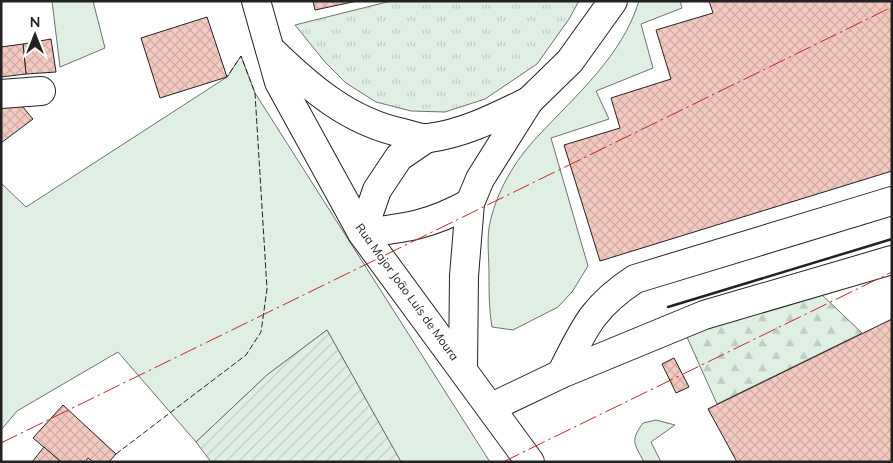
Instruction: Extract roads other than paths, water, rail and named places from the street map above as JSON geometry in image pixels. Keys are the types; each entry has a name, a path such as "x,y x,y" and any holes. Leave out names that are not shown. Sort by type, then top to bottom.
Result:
{"street":[{"name":"Rua Major João Luís de Moura","path":"256,1 279,82 362,233 492,407 530,462"},
{"path":"464,370 464,276 470,203 480,179 528,101 570,61 613,1"},
{"path":"270,48 302,79 337,107 382,129 426,138 468,130 528,101"},
{"path":"1,94 41,91"},
{"path":"426,138 399,157 377,190 362,233 419,225 442,219 470,203"},
{"path":"561,374 589,319 610,295 634,279 892,201"},
{"path":"492,407 561,374 704,315 892,260"}]}
